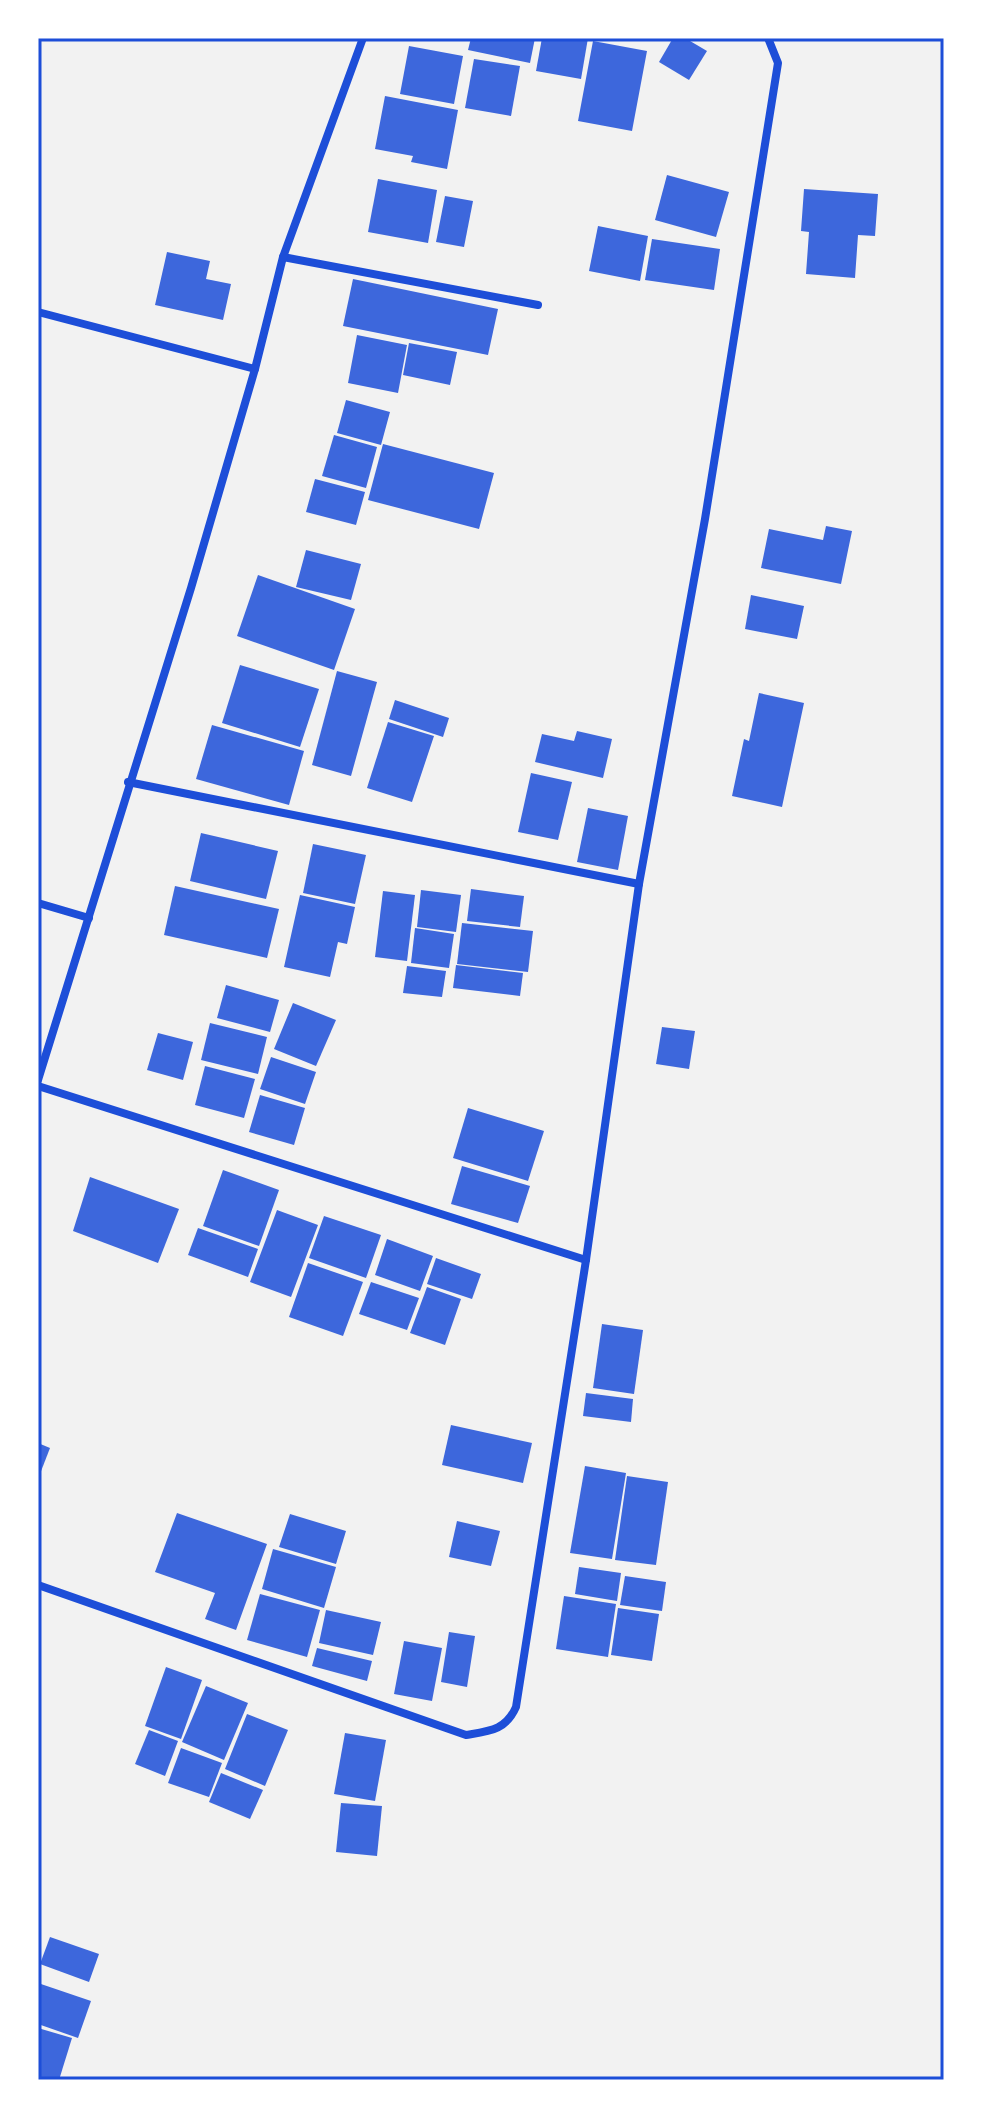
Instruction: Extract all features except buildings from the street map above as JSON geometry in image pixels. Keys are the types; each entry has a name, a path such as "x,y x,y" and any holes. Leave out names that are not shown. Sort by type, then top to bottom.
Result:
{"street":[{"path":"38,1080 255,369 283,257 363,38"},
{"path":"38,1585 466,1735 493,1731 510,1722 516,1707 586,1260 639,884 705,519 778,63 768,38"},
{"path":"283,257 538,305"},
{"path":"38,312 255,369"},
{"path":"128,782 639,884"},
{"path":"38,903 89,918"},
{"path":"38,1086 586,1260"}]}
